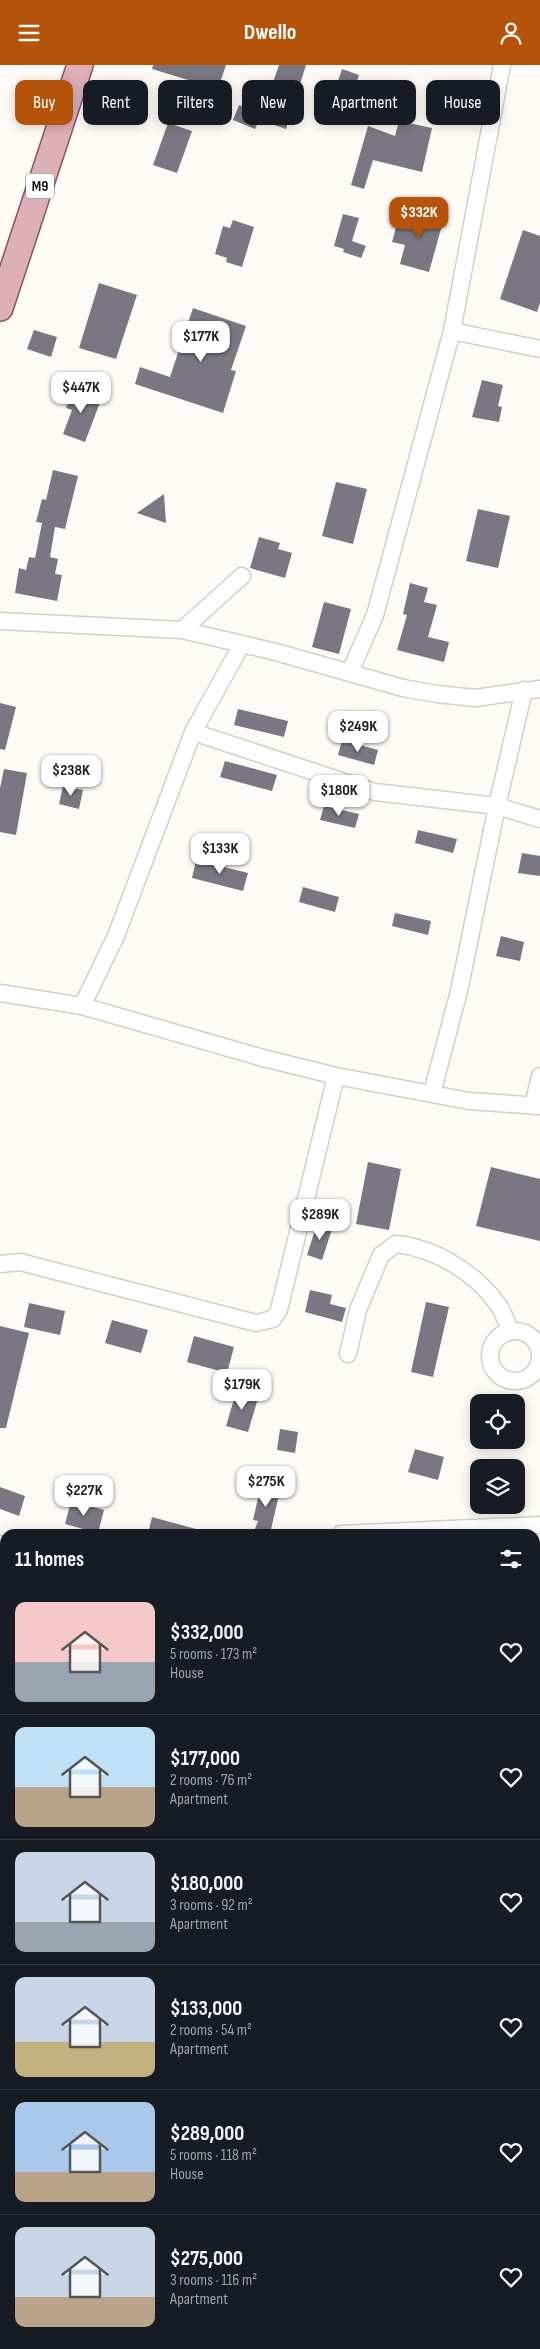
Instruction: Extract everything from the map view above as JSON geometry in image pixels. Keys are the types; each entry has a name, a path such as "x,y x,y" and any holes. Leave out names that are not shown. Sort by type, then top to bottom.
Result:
{"main road":[{"name":"M9","path":"0,308 80,65"}],"street":[{"path":"350,672 375,615 452,331 502,65"},
{"path":"452,331 540,349"},
{"path":"182,630 242,576"},
{"path":"0,621 182,630 350,672 404,688 437,694 475,698 532,689 497,806 459,991 432,1093"},
{"path":"82,1006 116,936 193,732 242,644"},
{"path":"193,732 375,792 497,806 540,819"},
{"path":"0,993 82,1006 253,1055 336,1076 469,1101 537,1106 540,1076"},
{"path":"0,1264 20,1263 256,1323 272,1319 278,1310 336,1076"},
{"path":"348,1354 358,1310 377,1262 381,1255 396,1244 414,1245 435,1253 483,1286 500,1308 510,1331"},
{"path":"451,1529 540,1525"}],"building":[{"path":"153,65 226,65 221,80 188,80 152,69"},
{"path":"279,65 306,65 301,80 274,80"},
{"path":"342,69 359,75 357,80 338,80"},
{"path":"239,105 242,106 242,124 233,120"},
{"path":"167,125 174,125 192,131 177,173 153,165"},
{"path":"245,125 257,125 255,129"},
{"path":"275,125 287,125 286,129"},
{"path":"398,125 416,125 432,128 422,172 373,160 364,189 351,185 368,126 395,136"},
{"path":"412,209 444,218 429,272 400,264 405,245 392,242 398,220 408,222"},
{"path":"343,214 359,218 352,241 366,246 361,258 343,252 344,249 334,246"},
{"path":"233,220 254,227 242,267 226,262 227,258 215,254 223,226 230,228"},
{"path":"523,230 540,236 540,303 537,312 500,299"},
{"path":"99,283 137,295 116,359 79,348"},
{"path":"193,308 246,326 231,370 236,371 223,413 135,384 140,367 170,377"},
{"path":"34,330 57,337 51,357 27,349"},
{"path":"482,380 503,385 498,406 502,407 499,422 472,417"},
{"path":"74,387 102,397 85,442 63,434 72,410 66,408"},
{"path":"53,470 78,476 65,529 55,527 50,557 58,559 55,574 62,575 57,601 15,593 19,568 26,570 29,557 35,558 42,523 36,522 42,499 46,500"},
{"path":"336,482 367,489 353,544 322,536"},
{"path":"164,494 166,523 137,513"},
{"path":"478,509 510,516 498,568 466,561"},
{"path":"259,537 280,543 278,549 292,553 285,578 250,568"},
{"path":"410,583 428,588 424,602 437,605 428,637 449,642 444,662 397,650 407,615 403,614"},
{"path":"324,602 351,609 339,654 312,647"},
{"path":"0,703 16,707 5,750 0,749"},
{"path":"238,709 288,721 284,737 234,725"},
{"path":"342,740 378,750 374,765 338,755"},
{"path":"225,761 277,775 272,791 220,777"},
{"path":"4,769 27,773 16,835 0,832 0,788"},
{"path":"63,786 83,790 79,809 59,804"},
{"path":"324,806 359,814 355,828 320,820"},
{"path":"418,830 457,839 453,853 415,843"},
{"path":"522,853 540,856 540,876 518,873"},
{"path":"196,860 248,873 243,891 192,878"},
{"path":"303,887 339,897 335,912 299,902"},
{"path":"395,913 431,921 428,935 392,926"},
{"path":"501,936 524,942 520,961 496,956"},
{"path":"368,1162 401,1169 389,1230 356,1224"},
{"path":"491,1167 540,1179 540,1241 476,1226"},
{"path":"318,1221 333,1226 322,1260 307,1255"},
{"path":"310,1290 332,1295 330,1304 346,1308 342,1322 305,1312"},
{"path":"426,1302 449,1307 433,1377 411,1372"},
{"path":"29,1303 65,1311 60,1335 24,1327"},
{"path":"112,1320 148,1330 141,1353 105,1343"},
{"path":"0,1326 29,1333 6,1428 0,1428"},
{"path":"194,1336 234,1347 227,1373 187,1362"},
{"path":"237,1389 259,1395 248,1432 226,1426"},
{"path":"280,1429 298,1432 295,1453 277,1450"},
{"path":"415,1449 444,1457 438,1480 408,1472"},
{"path":"262,1481 281,1486 271,1529 255,1529 258,1521 253,1520"},
{"path":"0,1487 25,1496 19,1516 0,1509"},
{"path":"71,1501 104,1510 99,1529 83,1529 65,1524"},
{"path":"152,1517 196,1529 149,1529"}]}
